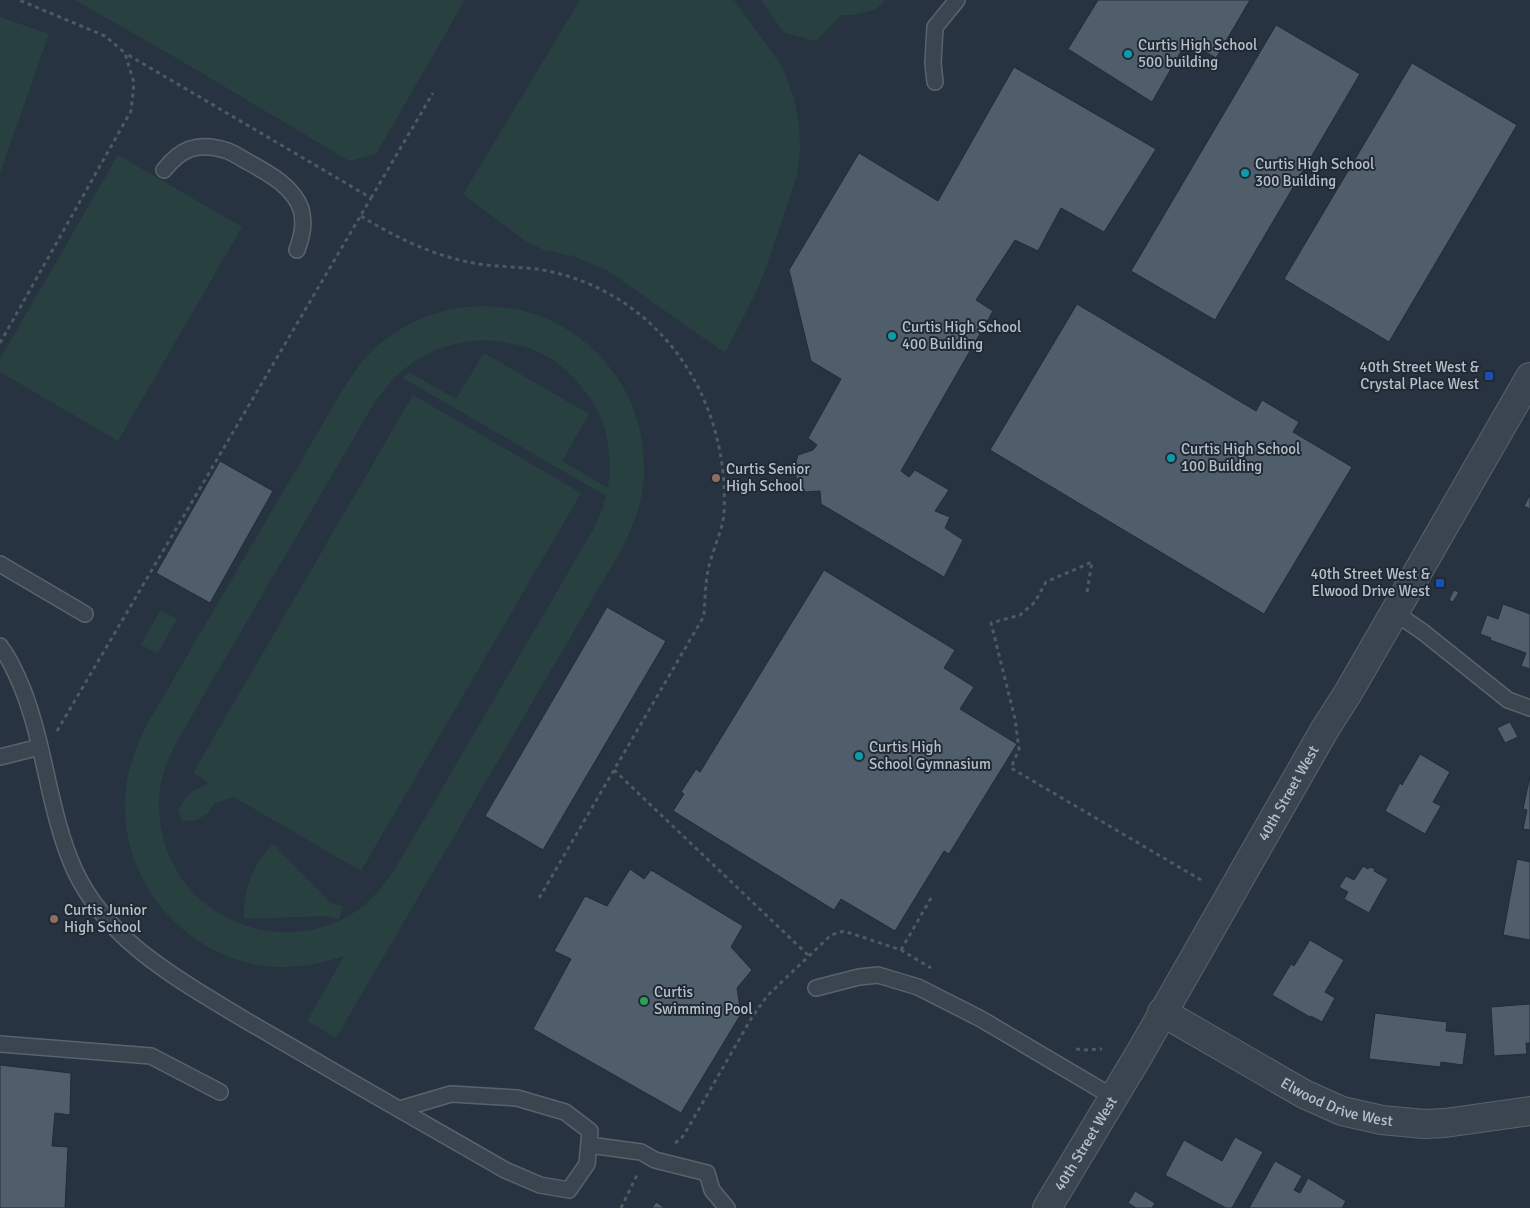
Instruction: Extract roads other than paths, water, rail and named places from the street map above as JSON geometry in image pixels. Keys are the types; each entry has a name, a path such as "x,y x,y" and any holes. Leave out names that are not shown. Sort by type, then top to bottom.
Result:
{"street":[{"name":"40th Street West","path":"1047,1208 1140,1053 1530,377"},
{"name":"Elwood Drive West","path":"1162,1012 1304,1094 1342,1111 1382,1120 1424,1124 1445,1123 1530,1111"}],"lane":[{"path":"935,82 932,63 935,27 957,0"},
{"path":"164,170 178,156 190,149 212,147 226,150 281,182 300,207 304,224 297,250"},
{"path":"0,564 85,614"},
{"path":"1394,612 1423,632 1508,700 1530,708"},
{"path":"0,646 16,673 26,699 58,820 76,872 86,890 115,928 142,954 188,986 257,1028 504,1170 540,1185 569,1190 587,1164 590,1130 565,1112 517,1098 451,1094 400,1109"},
{"path":"0,757 41,752"},
{"path":"816,988 859,977 878,975 918,987 982,1019 1113,1097"},
{"path":"0,1044 151,1056 220,1092"},
{"path":"589,1145 641,1152 654,1160 707,1172 712,1190 728,1208"}],"place":[{"name":"Curtis High School 500 building","path":"1128,54"},
{"name":"Curtis High School 300 Building","path":"1245,173"},
{"name":"Curtis High School 400 Building","path":"892,336"},
{"name":"40th Street West & Crystal Place West","path":"1489,376"},
{"name":"Curtis High School 100 Building","path":"1171,458"},
{"name":"Curtis Senior High School","path":"716,478"},
{"name":"40th Street West & Elwood Drive West","path":"1440,583"},
{"name":"Curtis High School Gymnasium","path":"859,756"},
{"name":"Curtis Junior High School","path":"54,919"},
{"name":"Curtis Swimming Pool","path":"644,1001"}]}
